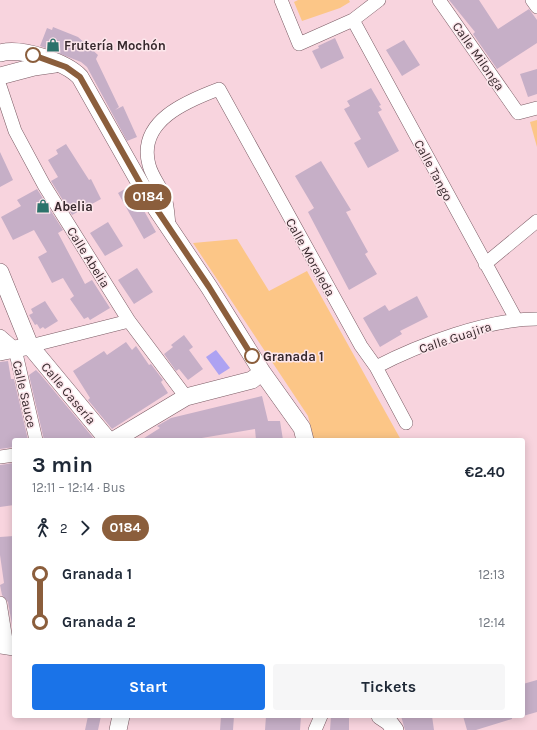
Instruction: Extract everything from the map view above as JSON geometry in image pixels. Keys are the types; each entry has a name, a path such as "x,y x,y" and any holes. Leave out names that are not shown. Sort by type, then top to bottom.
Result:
{"street":[{"path":"281,0 299,44 353,20 379,0"},
{"name":"Calle Milonga","path":"439,0 518,112 537,108"},
{"path":"532,0 537,8"},
{"name":"Calle Tango","path":"353,20 516,319"},
{"path":"0,53 7,51 24,53 59,64 72,70 80,77 145,192 169,226 262,372 302,428 304,438"},
{"path":"0,76 34,67 59,64"},
{"name":"Calle Abelia","path":"0,86 15,131 44,185 129,321 186,397"},
{"name":"Calle Moraleda","path":"169,226 166,200 149,164 148,140 157,123 188,101 219,89 361,346 376,367 406,423"},
{"path":"485,264 537,221"},
{"name":"Calle Casería","path":"0,272 15,349 106,438"},
{"name":"Calle Guajira","path":"376,367 395,357 464,332 516,319 537,319"},
{"path":"0,336 15,349 129,321"},
{"name":"Calle Sauce","path":"15,349 36,438"},
{"path":"117,438 186,397 252,380 262,372"},
{"path":"0,457 12,455"},
{"path":"0,603 7,646"},
{"path":"118,730 121,718"},
{"path":"315,730 320,718"},
{"path":"383,718 389,722 395,730"}],"shaded area":[{"path":"298,0 349,0 350,2 340,8 302,21 294,2"},
{"path":"537,120 537,147 530,122"},
{"path":"237,239 269,291 307,271 400,438 314,438 308,416 193,243"},
{"path":"216,350 230,368 219,375 206,357"}],"building":[{"path":"449,0 479,0 498,29 529,9 537,20 537,43 497,69 473,34 475,32"},
{"path":"53,27 78,37 98,55 96,59 119,107 115,110 123,106 137,137 127,141 87,67 81,62 40,46 47,28 52,30"},
{"path":"335,38 344,58 321,69 312,51 319,48 318,46"},
{"path":"404,40 420,65 402,76 386,50"},
{"path":"537,69 537,94 528,97 520,74"},
{"path":"371,88 381,105 379,106 382,110 378,112 399,151 368,168 354,143 361,139 344,109 350,106 347,101"},
{"path":"66,144 89,180 91,179 101,199 72,215 51,181 58,177 48,160 58,154 56,150"},
{"path":"0,152 13,180 0,187"},
{"path":"321,161 351,210 346,212 368,252 365,254 377,274 349,290 308,212 314,208 295,176"},
{"path":"130,186 156,232 144,239 118,193"},
{"path":"37,189 63,230 58,233 85,284 92,280 110,308 90,320 88,317 84,319 70,299 74,296 63,278 52,283 38,257 47,252 34,230 13,240 1,217 21,206 17,200"},
{"path":"108,222 123,246 105,256 90,233"},
{"path":"137,268 153,292 134,304 118,280"},
{"path":"417,296 428,317 400,331 402,334 380,347 363,318 385,305 389,311"},
{"path":"45,301 58,321 45,329 43,327 40,329 37,324 35,325 29,315 33,313 31,309"},
{"path":"184,335 193,347 189,350 203,369 188,380 179,369 176,371 164,354 173,347 171,345"},
{"path":"126,342 132,350 136,346 149,365 151,364 163,380 161,382 168,393 112,429 88,400 90,398 73,371 104,351 107,355"},
{"path":"8,361 11,379 14,379 28,438 12,438 12,447 0,449 0,362"},
{"path":"36,370 93,438 44,438 29,375"},
{"path":"262,396 268,421 280,421 283,438 256,438 255,429 202,438 144,438 160,428 157,426 171,418"},
{"path":"12,463 12,505 0,507 0,465"},
{"path":"12,536 12,624 8,602 2,595 0,585 4,583 0,555 0,537"},
{"path":"537,680 537,712 525,715 525,683"},
{"path":"88,718 101,718 98,730 85,730"},
{"path":"221,718 234,718 233,730 220,730"},
{"path":"266,718 301,718 300,730 265,730"},
{"path":"331,718 349,718 349,730 330,730"},
{"path":"402,718 432,718 434,730 405,730"},
{"path":"464,718 512,718 476,730 467,730"}],"bus line":[{"name":"0184","path":"33,55 66,67 80,77 145,192 209,287 252,356"}],"place":[{"name":"Frutería Mochón","path":"53,45"},
{"name":"Abelia","path":"43,206"},
{"name":"Granada 1","path":"252,356"}]}
